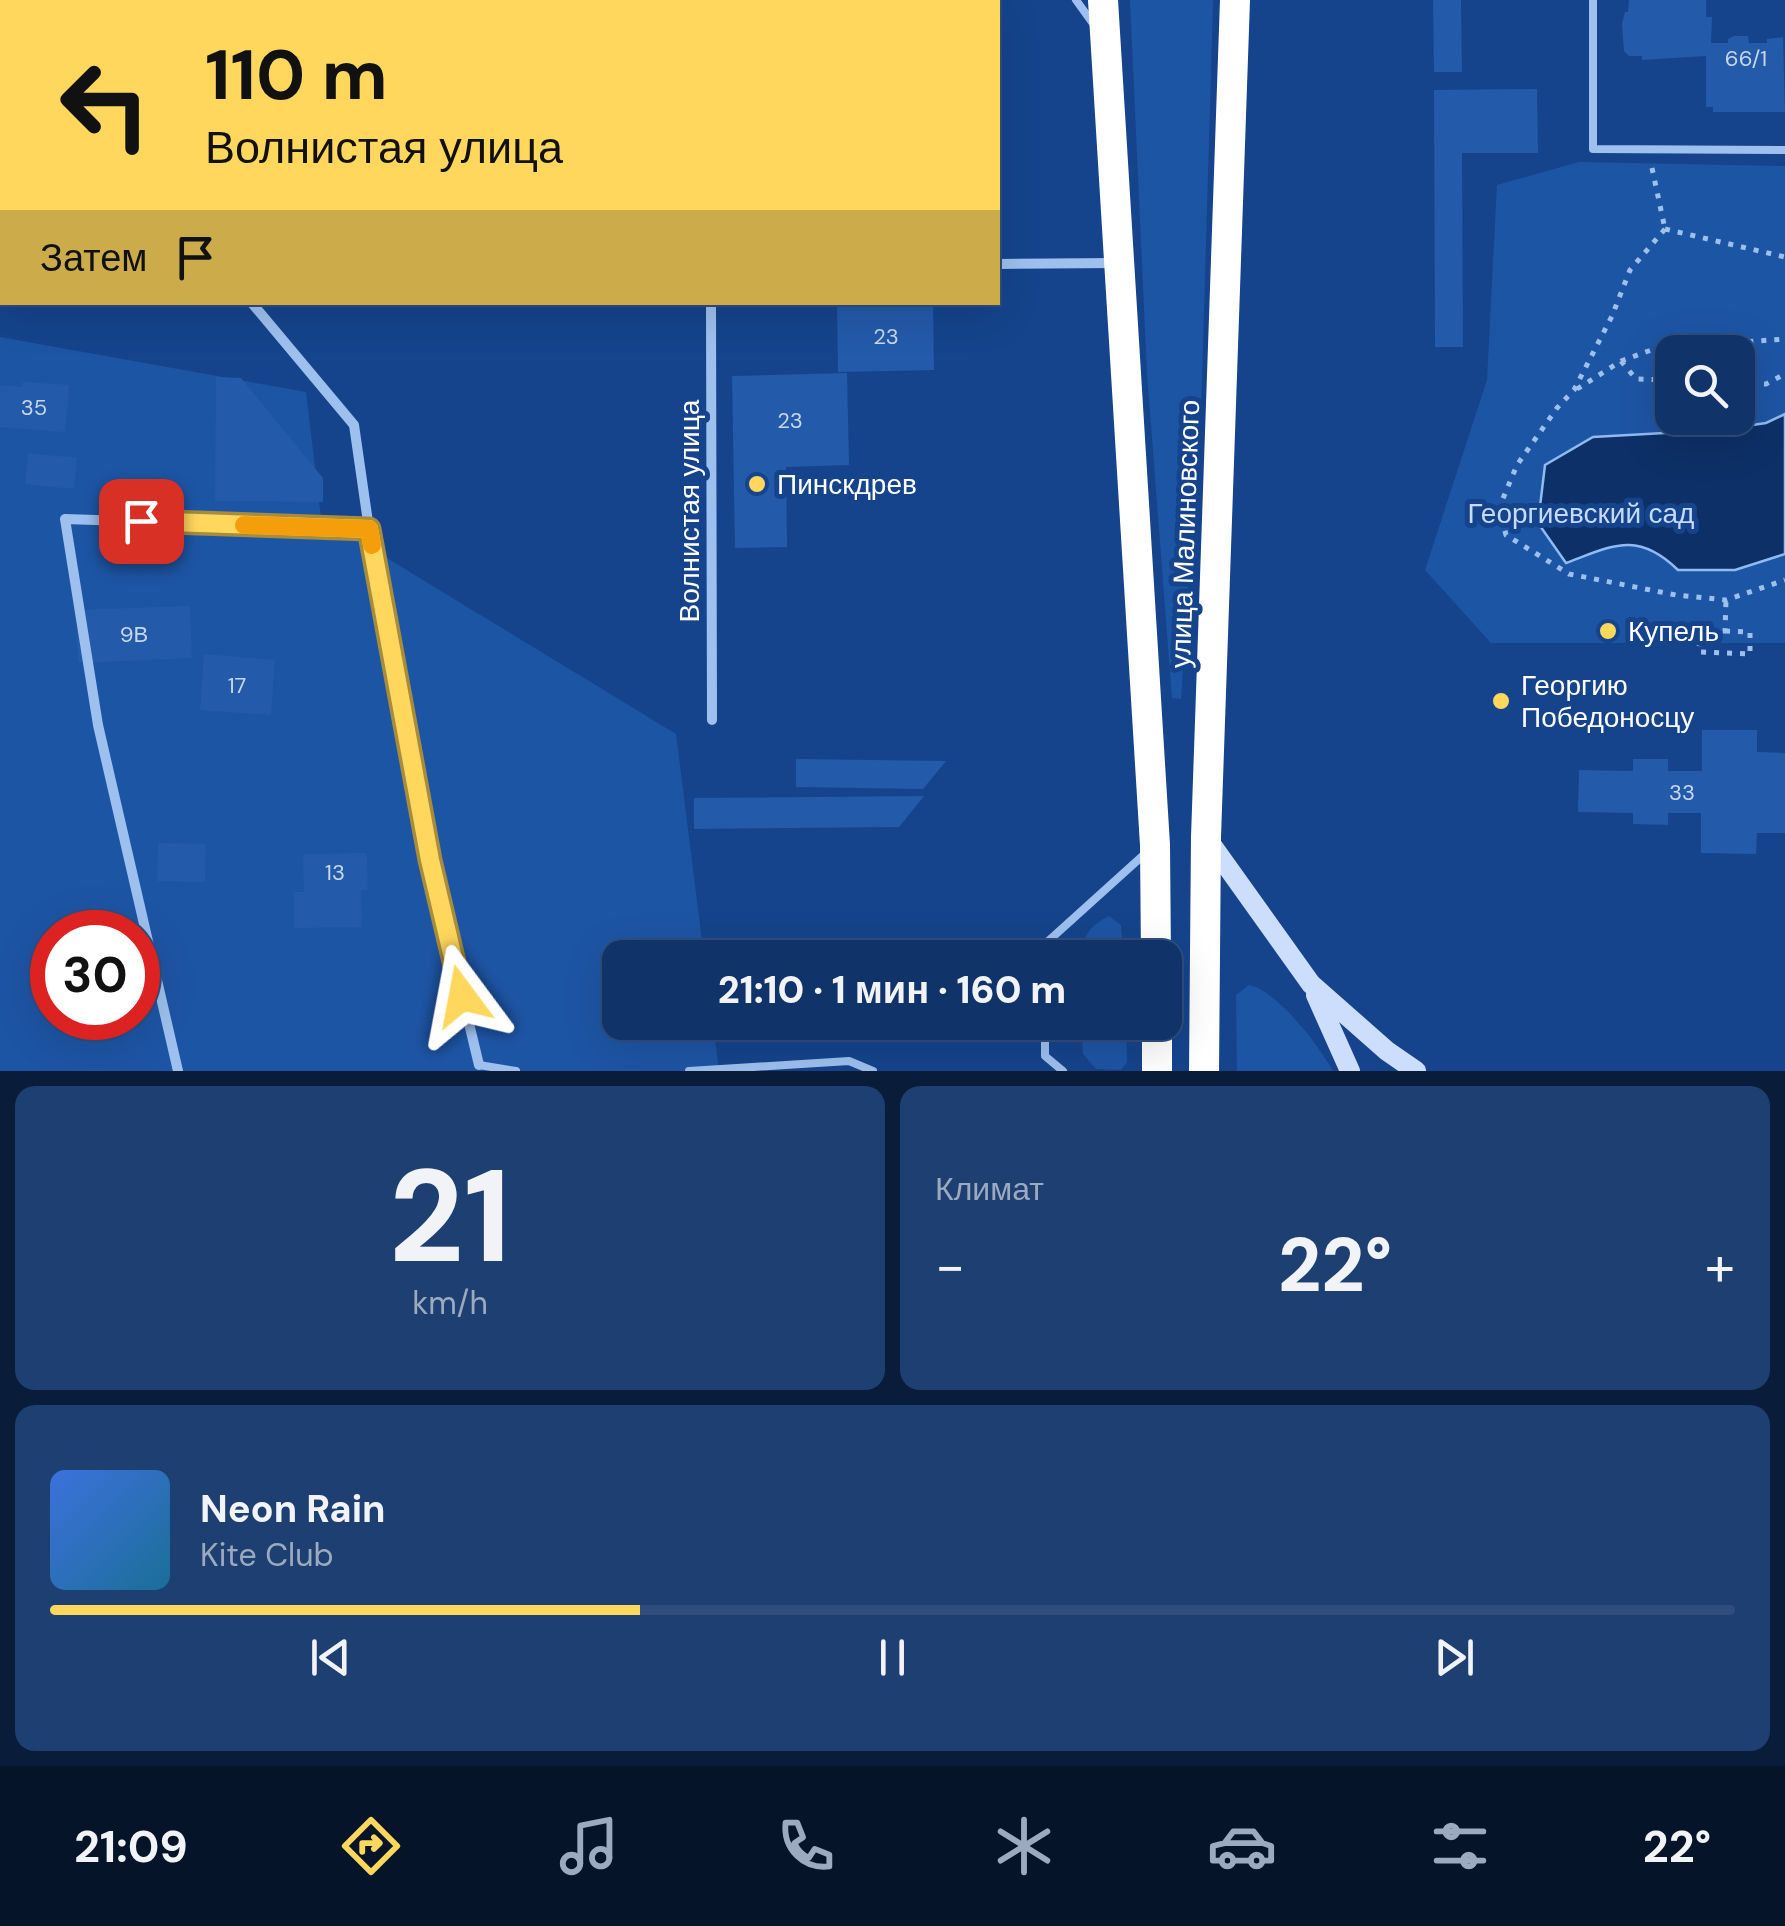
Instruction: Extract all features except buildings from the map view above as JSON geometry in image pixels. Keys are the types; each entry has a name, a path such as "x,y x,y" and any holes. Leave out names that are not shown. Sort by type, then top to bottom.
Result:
{"highway":[{"name":"улица Малиновского","path":"1103,0 1155,845 1156,940"},
{"name":"улица Малиновского","path":"1204,1071 1206,837 1235,0"},
{"path":"1156,1040 1157,1071"}],"main road":[{"path":"1206,837 1311,984 1350,1071"},
{"path":"1311,984 1386,1051 1416,1071"}],"street":[{"path":"1000,264 1119,263"},
{"path":"254,305 354,425 369,529 430,860 478,1064"},
{"name":"Волнистая улица","path":"711,305 712,720"},
{"path":"178,1071 98,726 65,518 369,529"}],"lane":[{"path":"1076,0 1104,40"},
{"path":"1594,0 1594,149 1785,150"},
{"path":"1049,940 1155,845"},
{"path":"1045,1040 1045,1056 1062,1071"},
{"path":"689,1071 848,1061 873,1071"},
{"path":"478,1064 516,1071"}],"path":[{"path":"1648,149 1665,228"},
{"path":"1665,228 1785,256"},
{"path":"1574,390 1612,316 1630,270 1665,228"},
{"path":"1785,339 1657,348 1621,361 1574,390 1557,408 1516,465 1499,508 1506,535 1569,574 1676,595 1726,600 1785,580"},
{"path":"1621,361 1636,379 1655,380"},
{"path":"1755,384 1766,384 1785,374"},
{"path":"1725,631 1726,600"},
{"path":"1700,630 1725,631 1750,632 1750,654 1699,652 1700,630"}],"green space":[{"path":"1130,0 1213,0 1201,415 1181,699 1172,698 1147,372"},
{"name":"Георгиевский сад","path":"1579,162 1785,166 1785,643 1491,643 1425,570 1487,380 1497,185"},
{"path":"0,337 306,392 321,518 676,734 702,940 602,940 602,1040 715,1040 719,1071 0,1071"},
{"path":"1109,916 1121,925 1122,940 1085,940 1096,924"},
{"path":"1249,985 1285,1008 1333,1071 1237,1071 1236,995"},
{"path":"1082,1040 1126,1040 1127,1062 1121,1070 1096,1069 1083,1054"}],"shaded area":[{"path":"1785,414 1785,554 1735,570 1678,570 1650,550 1624,545 1566,563 1538,523 1545,465 1593,437 1755,435 1755,425"}],"slow traffic":[{"path":"244,525 369,529 372,545"}],"place":[{"name":"Пинскдрев","path":"757,484"},
{"name":"Купель","path":"1608,631"},
{"name":"Георгию Победоносцу","path":"1501,701"}],"route":[{"path":"141,521 369,529 430,860 462,996"}]}
